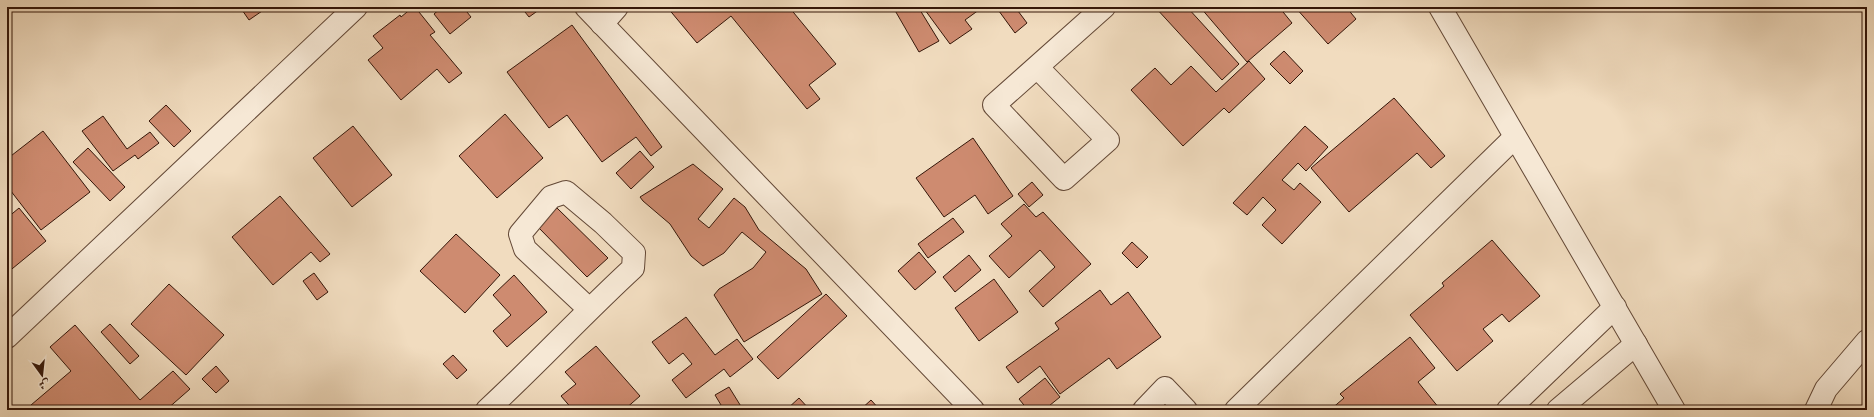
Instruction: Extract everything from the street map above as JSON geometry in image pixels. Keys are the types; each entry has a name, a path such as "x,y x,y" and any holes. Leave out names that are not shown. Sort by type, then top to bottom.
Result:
{"street":[{"path":"586,7 973,410"},
{"path":"602,24 617,7"},
{"path":"1037,67 1108,140 1064,179 994,105 1104,7"},
{"path":"1440,7 1674,410"},
{"path":"7,337 343,11"},
{"path":"1236,410 1516,137"},
{"path":"487,410 526,375 588,308 633,268 634,253 603,223 566,192 551,197 520,234 525,249 588,308"},
{"path":"1508,410 1614,307"},
{"path":"1558,410 1636,344"},
{"path":"1816,410 1826,389 1865,350"},
{"path":"1144,410 1165,388 1186,410"}],"building":[{"path":"240,7 263,7 265,9 249,20"},
{"path":"415,7 435,32 430,35 462,73 449,83 437,69 401,100 368,60 383,48 373,36"},
{"path":"442,7 463,7 471,17 450,34 434,14"},
{"path":"521,7 543,7 529,17"},
{"path":"667,7 789,7 836,64 809,85 820,99 807,109 731,16 697,43"},
{"path":"893,7 925,7 920,10 939,41 919,52"},
{"path":"929,7 983,7 965,20 972,29 950,44 925,10"},
{"path":"996,7 1015,7 1027,23 1015,33"},
{"path":"1155,7 1187,7 1239,64 1222,80"},
{"path":"1200,7 1279,7 1292,23 1247,62"},
{"path":"1295,7 1346,7 1356,19 1328,44"},
{"path":"572,25 662,147 651,156 636,137 602,162 567,115 549,128 507,72"},
{"path":"1284,51 1303,71 1290,84 1270,64"},
{"path":"1249,61 1265,79 1229,113 1224,108 1183,146 1131,90 1155,68 1171,85 1191,66 1216,92"},
{"path":"1394,98 1445,156 1431,168 1417,153 1349,212 1311,168"},
{"path":"166,105 191,131 174,147 149,121"},
{"path":"505,114 543,158 497,198 459,156"},
{"path":"103,116 127,149 150,132 159,143 138,159 135,155 113,171 82,131"},
{"path":"353,126 392,175 352,207 313,158"},
{"path":"1305,126 1328,147 1306,171 1298,163 1282,180 1294,190 1300,183 1321,202 1282,244 1262,225 1276,210 1263,197 1247,215 1233,203"},
{"path":"43,131 90,192 41,230 7,186 7,159"},
{"path":"973,138 1013,196 988,214 975,195 944,217 916,178"},
{"path":"88,148 125,187 110,201 73,162"},
{"path":"640,151 654,167 631,189 616,173"},
{"path":"693,164 723,189 698,219 709,228 734,198 745,207 759,230 806,269 822,294 744,342 714,295 719,289 753,268 766,252 742,232 724,253 703,266 691,256 670,224 640,197"},
{"path":"1032,182 1043,195 1029,207 1018,194"},
{"path":"280,196 330,254 320,262 311,252 273,285 232,237"},
{"path":"1024,204 1036,217 1043,212 1091,264 1043,307 1029,291 1055,267 1040,250 1009,278 989,256 1012,236 1001,224"},
{"path":"19,208 46,241 7,273 7,218"},
{"path":"557,208 608,258 587,277 538,227"},
{"path":"953,218 964,232 928,258 918,244"},
{"path":"456,234 500,275 465,313 420,271"},
{"path":"1492,240 1540,296 1509,322 1502,314 1483,329 1493,341 1457,371 1410,315 1444,286 1442,283"},
{"path":"1132,242 1148,257 1137,268 1122,253"},
{"path":"919,252 936,272 915,290 898,271"},
{"path":"969,255 981,270 955,292 943,277"},
{"path":"314,273 328,292 317,300 303,281"},
{"path":"514,275 547,312 507,347 493,331 511,315 493,295"},
{"path":"994,279 1018,312 979,341 955,308"},
{"path":"169,284 224,335 186,375 131,324"},
{"path":"1100,290 1111,305 1128,292 1161,337 1117,369 1109,358 1060,394 1040,366 1018,383 1006,367 1059,329 1055,323"},
{"path":"826,294 847,316 778,379 757,357"},
{"path":"686,317 715,355 737,339 753,359 730,377 724,369 686,398 672,380 692,364 683,353 669,364 652,342"},
{"path":"110,324 139,356 130,364 101,332"},
{"path":"75,325 140,400 173,371 190,389 166,410 61,410 59,408 57,410 34,410 31,405 71,371 50,347"},
{"path":"1410,337 1435,368 1418,382 1439,408 1436,410 1330,410 1344,398 1340,394"},
{"path":"596,346 640,396 624,410 573,410 561,396 576,384 565,372"},
{"path":"453,355 467,370 457,379 443,364"},
{"path":"216,366 229,381 216,393 202,379"},
{"path":"1045,378 1060,397 1044,410 1028,410 1019,399"},
{"path":"729,387 742,408 738,410 724,410 715,395"},
{"path":"799,398 810,410 786,410"},
{"path":"871,400 880,410 860,410"}]}
